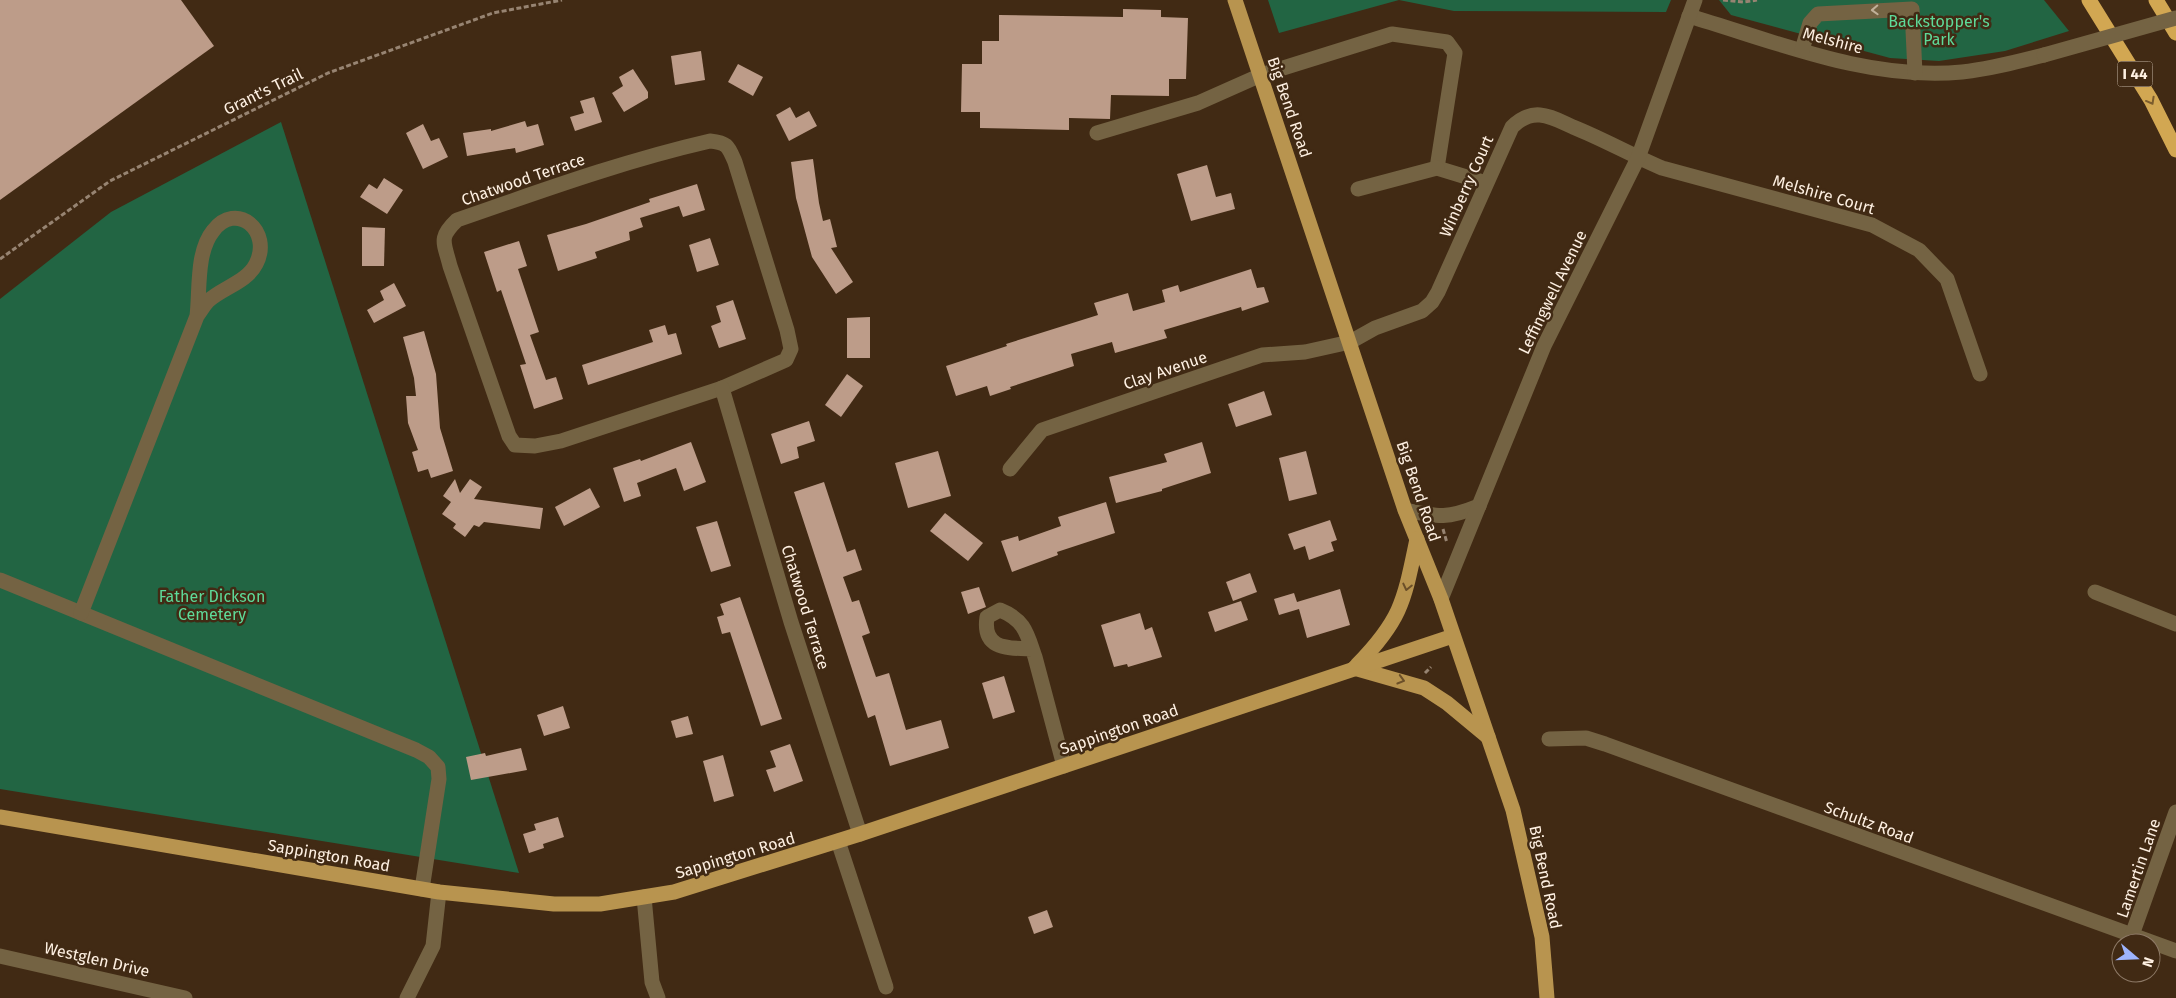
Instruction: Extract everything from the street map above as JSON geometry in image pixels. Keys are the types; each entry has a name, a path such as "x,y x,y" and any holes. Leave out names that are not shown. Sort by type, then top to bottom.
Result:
{"highway":[{"name":"I 44","path":"2089,0 2151,100 2176,150"},
{"path":"2156,0 2176,33"}],"main road":[{"name":"Big Bend Road","path":"1235,0 1405,510 1441,599 1513,810 1542,937 1546,998"},
{"path":"1416,539 1407,587 1397,616 1380,641 1354,668 1424,688 1447,703 1490,738"},
{"name":"Sappington Road","path":"0,817 439,892 554,904 600,904 674,892 838,841 1453,636"}],"street":[{"name":"Leffingwell Avenue","path":"1441,599 1544,346 1638,158 1695,0"},
{"path":"1802,50 1810,23 1818,14 1912,9 1915,73"},
{"name":"Melshire","path":"1689,16 1852,64 1915,73 1961,72 1995,67 2176,18"},
{"path":"1097,133 1198,103 1261,75 1392,34 1447,42 1455,53 1437,168"},
{"name":"Winberry Court","path":"1350,342 1376,328 1422,311 1432,302 1512,126 1520,119 1530,116 1550,117 1614,144 1638,158"},
{"name":"Chatwood Terrace","path":"710,141 723,142 729,147 735,162 788,330 791,349 786,360 722,388 561,441 535,446 515,445 509,436 450,266 444,241 445,232 457,220 593,173 659,153 710,141"},
{"name":"Melshire Court","path":"1638,158 1662,168 1872,225 1919,250 1947,279 1980,374"},
{"path":"1358,189 1437,168 1486,184"},
{"path":"81,613 197,316 205,248 212,231 223,221 234,218 248,221 254,226 261,239 261,252 255,266 232,286 209,300 197,316"},
{"name":"Clay Avenue","path":"1010,469 1042,430 1262,355 1305,352 1350,342"},
{"name":"Chatwood Terrace","path":"722,388 791,622 860,834"},
{"path":"1405,510 1439,517 1456,516 1479,506"},
{"path":"0,580 416,750 429,757 438,767 439,779 422,889"},
{"path":"2095,592 2176,624"},
{"path":"1032,649 1064,766"},
{"name":"Schultz Road","path":"1549,739 1586,738 1605,744 2126,933"},
{"name":"Lamertin Lane","path":"2133,933 2176,812"},
{"path":"838,841 886,987"},
{"path":"407,998 433,946 439,892"},
{"path":"644,897 652,982 658,998"},
{"name":"Schultz Road","path":"2161,946 2176,951"},
{"name":"Westglen Drive","path":"0,956 186,998"}],"path":[{"name":"Grant's Trail","path":"0,259 110,181 328,73 493,13 562,0"},
{"path":"1723,0 1744,2 1757,0"},
{"path":"1424,663 1427,671"}],"green space":[{"path":"1268,0 1399,0 1279,33"},
{"path":"1399,0 1671,0 1666,12 1454,11"},
{"name":"Backstopper's Park","path":"1719,0 2044,0 2069,31 2005,51 1939,61 1890,58 1731,15"},
{"name":"Father Dickson Cemetery","path":"281,122 519,873 0,789 0,299 111,212"}],"building":[{"path":"0,0 181,0 214,46 0,200"},
{"path":"1123,9 1161,10 1161,17 1188,18 1186,79 1169,79 1169,96 1111,95 1110,119 1069,118 1069,130 980,128 980,112 961,112 962,64 982,64 982,41 999,41 999,15 1123,17"},
{"path":"701,51 705,80 675,85 671,56"},
{"path":"738,64 763,77 753,96 728,82"},
{"path":"633,69 648,92 648,98 624,112 612,93 623,86 619,77"},
{"path":"594,97 602,122 575,131 570,117 584,113 580,101"},
{"path":"790,107 796,118 809,111 817,126 789,141 776,115"},
{"path":"525,121 527,127 538,124 544,145 516,153 515,148 467,156 463,133 491,129 491,131"},
{"path":"423,124 431,141 439,138 448,157 423,169 406,133"},
{"path":"813,159 823,221 830,219 837,247 831,248 853,282 836,294 812,257 796,198 791,162"},
{"path":"1207,165 1216,197 1231,193 1235,209 1191,221 1177,174"},
{"path":"384,178 403,190 387,214 360,197 369,184 377,189"},
{"path":"697,184 705,210 683,217 679,206 640,218 643,227 629,232 630,240 595,252 597,258 558,271 547,235 586,224 650,202 649,199"},
{"path":"362,227 385,228 384,266 362,266"},
{"path":"710,238 719,265 697,272 689,245"},
{"path":"519,241 527,266 518,269 539,332 530,335 546,380 556,377 563,399 534,409 520,365 526,364 501,290 497,292 484,252"},
{"path":"1251,269 1257,288 1264,287 1269,302 1242,311 1241,307 1164,330 1167,338 1115,353 1112,342 1071,354 1074,366 1010,387 1011,389 990,396 987,386 956,396 946,366 1007,346 1006,344 1098,315 1094,303 1128,293 1133,311 1165,302 1162,290 1178,285 1180,292"},
{"path":"394,283 406,306 374,323 367,310 384,300 380,291"},
{"path":"733,300 746,339 719,348 711,326 721,322 716,306"},
{"path":"870,317 870,358 847,358 847,318"},
{"path":"665,325 668,335 676,333 682,354 588,385 582,365 653,342 649,330"},
{"path":"424,331 436,374 440,428 453,471 431,478 428,469 418,472 412,452 418,450 408,423 406,396 416,396 414,378 403,337"},
{"path":"847,374 863,386 841,417 825,405"},
{"path":"1264,391 1272,415 1236,427 1228,404"},
{"path":"809,421 815,441 797,447 799,458 781,464 771,434"},
{"path":"691,442 706,482 684,491 676,468 637,483 641,496 624,502 613,468 640,459 641,461"},
{"path":"1202,442 1211,473 1162,489 1162,491 1116,503 1109,477 1167,462 1164,454"},
{"path":"938,451 951,496 908,508 895,463"},
{"path":"1306,451 1317,494 1289,501 1279,458"},
{"path":"455,479 460,493 470,479 482,487 474,499 543,508 540,529 484,522 479,527 474,525 465,537 453,528 456,524 442,514 451,502 443,496"},
{"path":"824,482 847,552 855,549 862,570 843,577 852,602 859,600 870,633 862,636 876,677 889,673 906,730 941,720 949,748 890,766 875,715 868,718 794,492"},
{"path":"590,488 600,507 564,526 555,507"},
{"path":"1106,502 1115,533 1057,552 1058,555 1012,572 1001,541 1018,536 1019,541 1061,526 1058,517"},
{"path":"945,513 983,543 968,561 930,531"},
{"path":"1330,520 1337,540 1331,542 1334,551 1309,560 1305,546 1294,550 1288,534"},
{"path":"717,521 731,566 711,572 696,527"},
{"path":"1250,573 1257,592 1233,601 1226,582"},
{"path":"979,587 986,607 968,614 961,592"},
{"path":"1340,589 1350,625 1307,638 1299,609 1279,615 1274,599 1294,593 1297,602"},
{"path":"740,597 782,719 761,726 730,632 722,634 717,617 724,615 720,604"},
{"path":"1241,601 1248,620 1215,632 1208,612"},
{"path":"1140,613 1145,630 1152,627 1162,657 1128,667 1127,664 1114,667 1101,625"},
{"path":"1004,676 1015,712 993,719 982,683"},
{"path":"563,706 570,728 544,736 537,715"},
{"path":"688,716 693,734 676,738 671,721"},
{"path":"790,744 803,781 774,792 766,770 776,767 770,751"},
{"path":"521,748 527,770 471,780 466,757 485,753 486,756"},
{"path":"723,755 734,796 714,802 703,761"},
{"path":"558,817 564,837 543,844 544,848 529,853 523,834 536,830 534,824"},
{"path":"1047,910 1053,927 1034,934 1028,917"}]}
